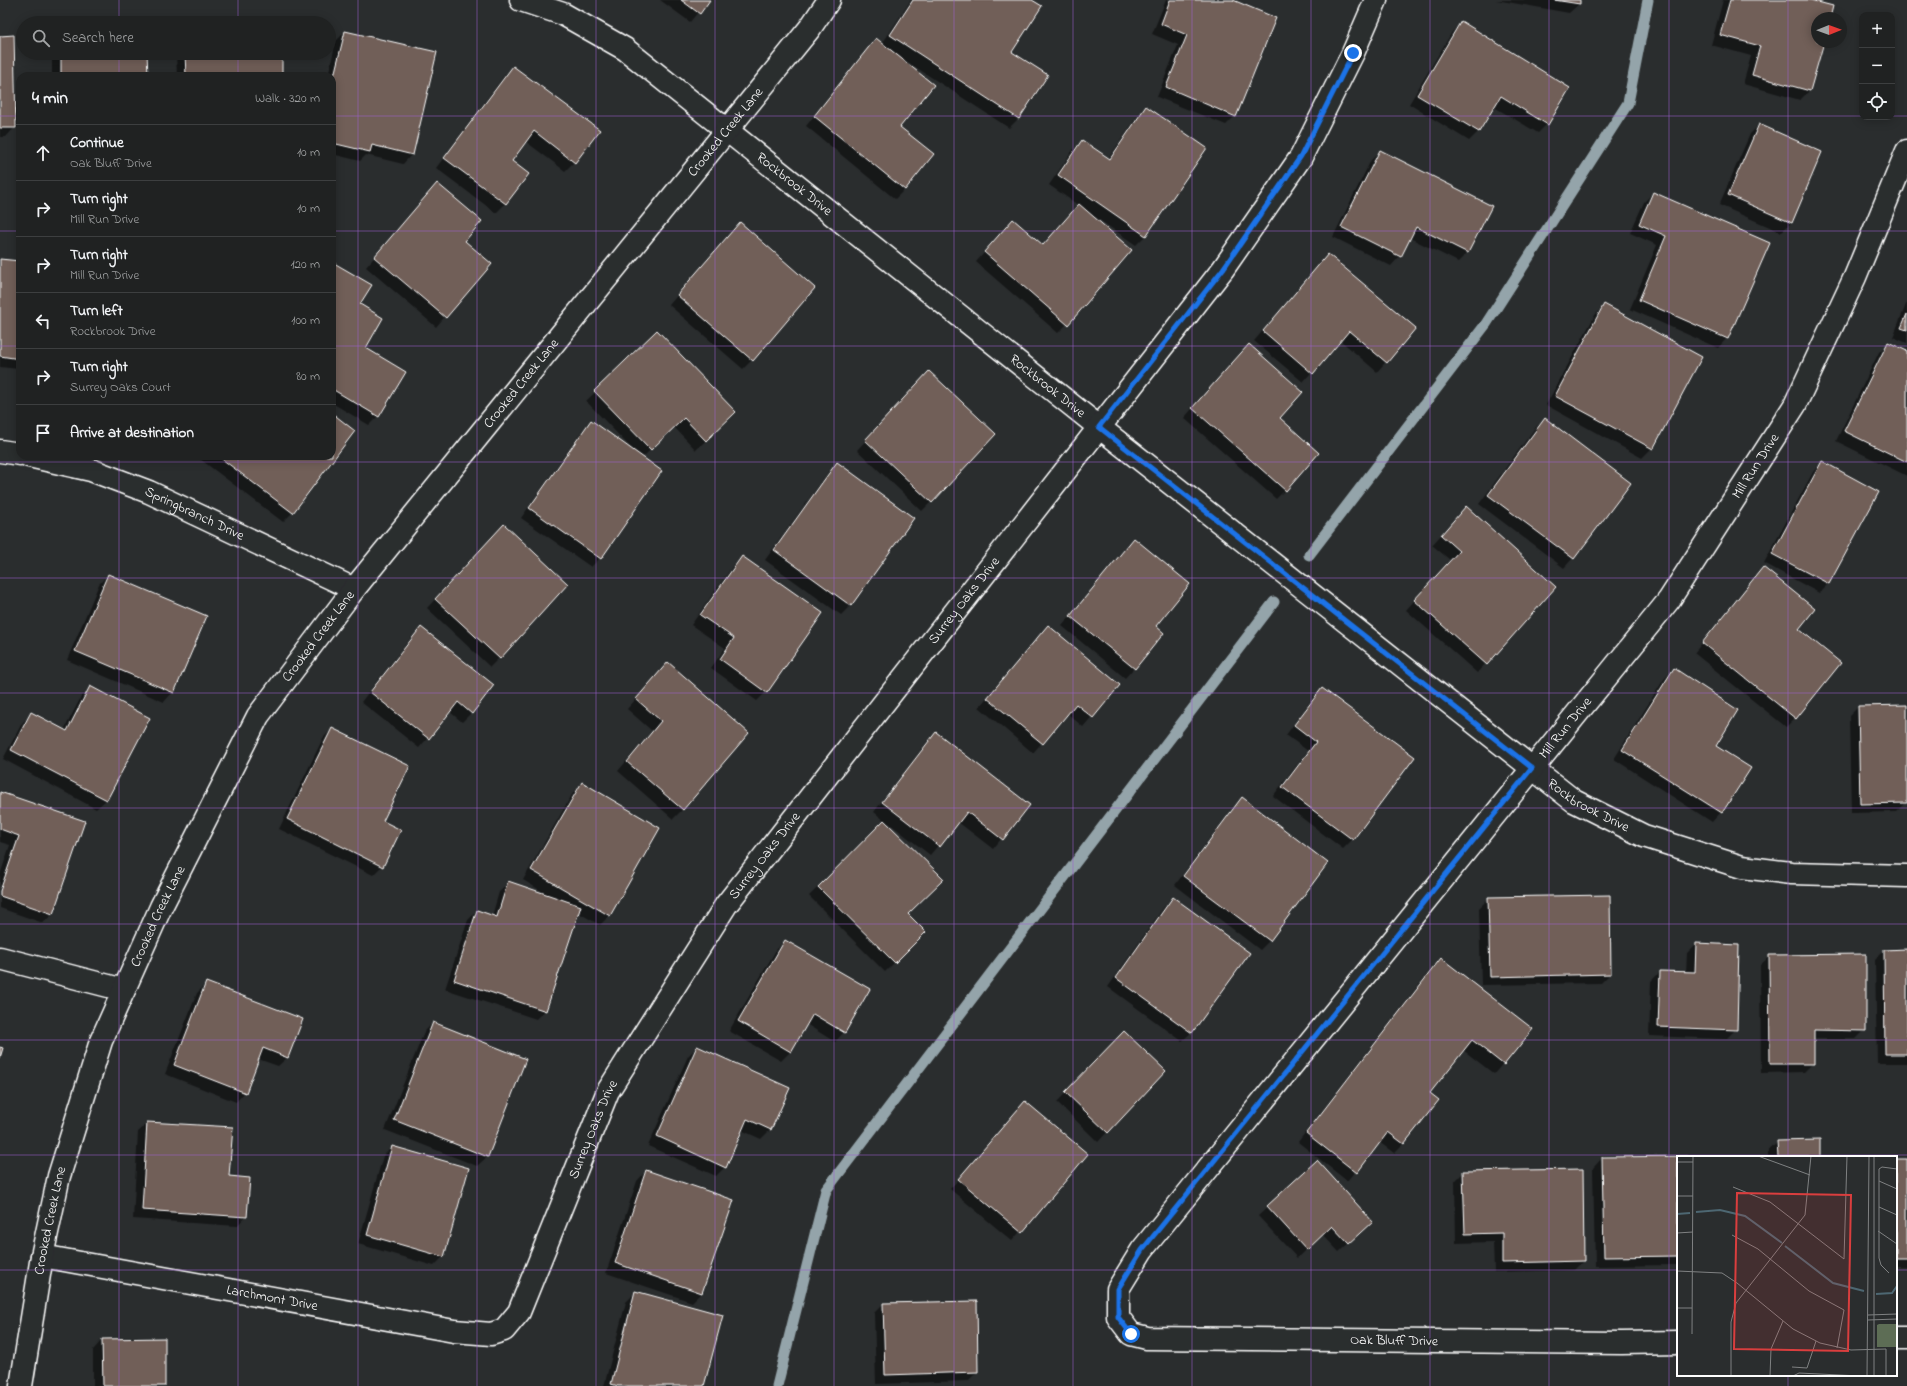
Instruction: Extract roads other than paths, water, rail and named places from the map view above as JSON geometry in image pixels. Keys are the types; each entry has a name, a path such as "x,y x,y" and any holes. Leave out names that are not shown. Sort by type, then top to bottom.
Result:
{"street":[{"name":"Rockbrook Drive","path":"521,0 563,14 625,49 1099,427 1574,801 1644,836 1742,867 1791,873 1907,876"},
{"name":"Crooked Creek Lane","path":"21,1386 42,1256 61,1168 101,1041 161,907 258,716 354,589 810,28 829,0"},
{"name":"Surrey Oaks Drive","path":"504,1330 519,1312 608,1091 726,905 1223,269 1301,156 1353,53 1376,0"},
{"name":"Mill Run Drive","path":"1118,1317 1118,1289 1142,1250 1669,600 1795,405 1855,277 1907,151"},
{"path":"0,451 16,453"},
{"name":"Springbranch Drive","path":"47,460 91,470 149,492 354,589"},
{"path":"0,958 124,990"},
{"name":"Larchmont Drive","path":"42,1256 454,1331 491,1334 504,1330"},
{"name":"Oak Bluff Drive","path":"1118,1317 1131,1334 1147,1338 1622,1343 1677,1342"}],"waterway":[{"path":"1309,555 1486,324 1628,103 1648,0"},
{"path":"777,1386 826,1190 1274,602"}]}
